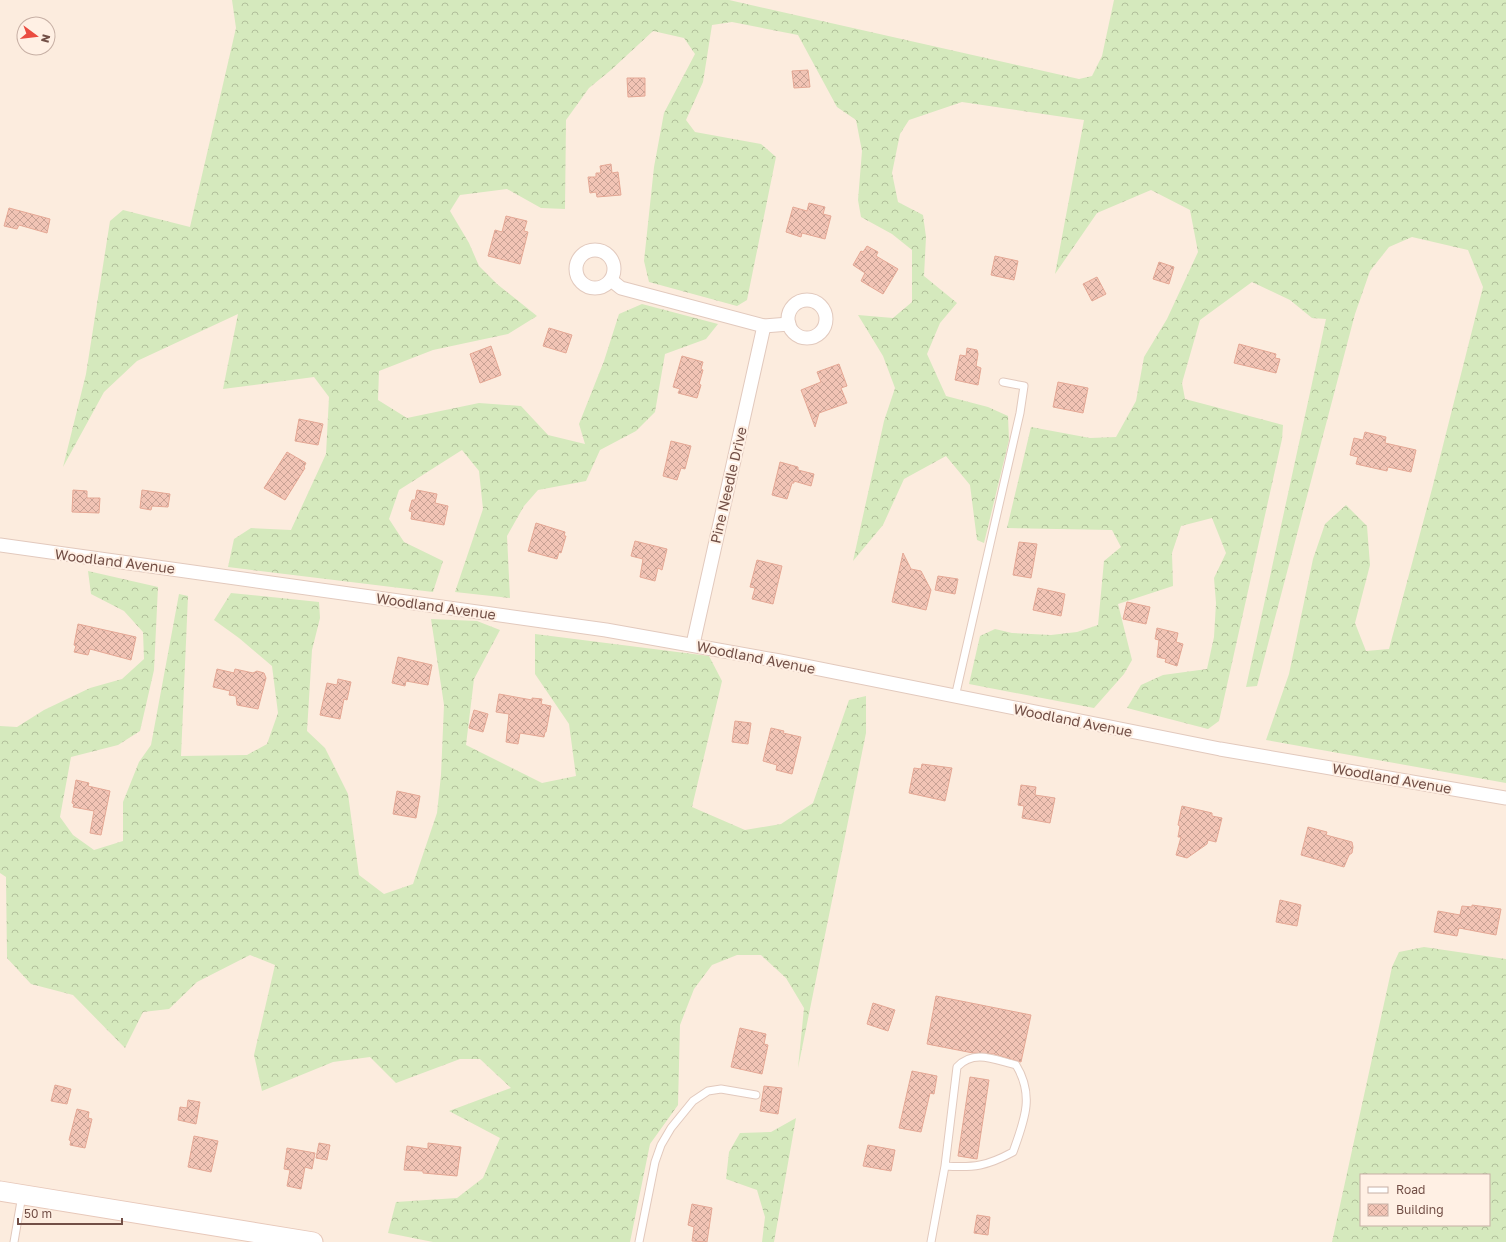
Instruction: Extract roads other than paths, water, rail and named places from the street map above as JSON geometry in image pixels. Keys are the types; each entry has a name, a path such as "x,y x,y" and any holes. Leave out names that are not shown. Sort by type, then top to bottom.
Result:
{"street":[{"path":"611,280 621,288 764,326 788,324"},
{"name":"Pine Needle Drive","path":"693,644 764,326"},
{"name":"Woodland Avenue","path":"0,546 598,629 693,644 1220,749 1506,798"},
{"path":"0,1191 313,1242"}],"lane":[{"path":"955,697 1024,386 1003,382"},
{"path":"931,1242 945,1166 957,1067 964,1059 976,1056 1016,1065 1023,1076 1027,1092 1026,1114 1013,1152 996,1162 971,1168 945,1166"},
{"path":"639,1242 655,1162 661,1145 671,1128 693,1101 708,1091 721,1089 756,1095"},
{"path":"14,1242 22,1195"}]}
